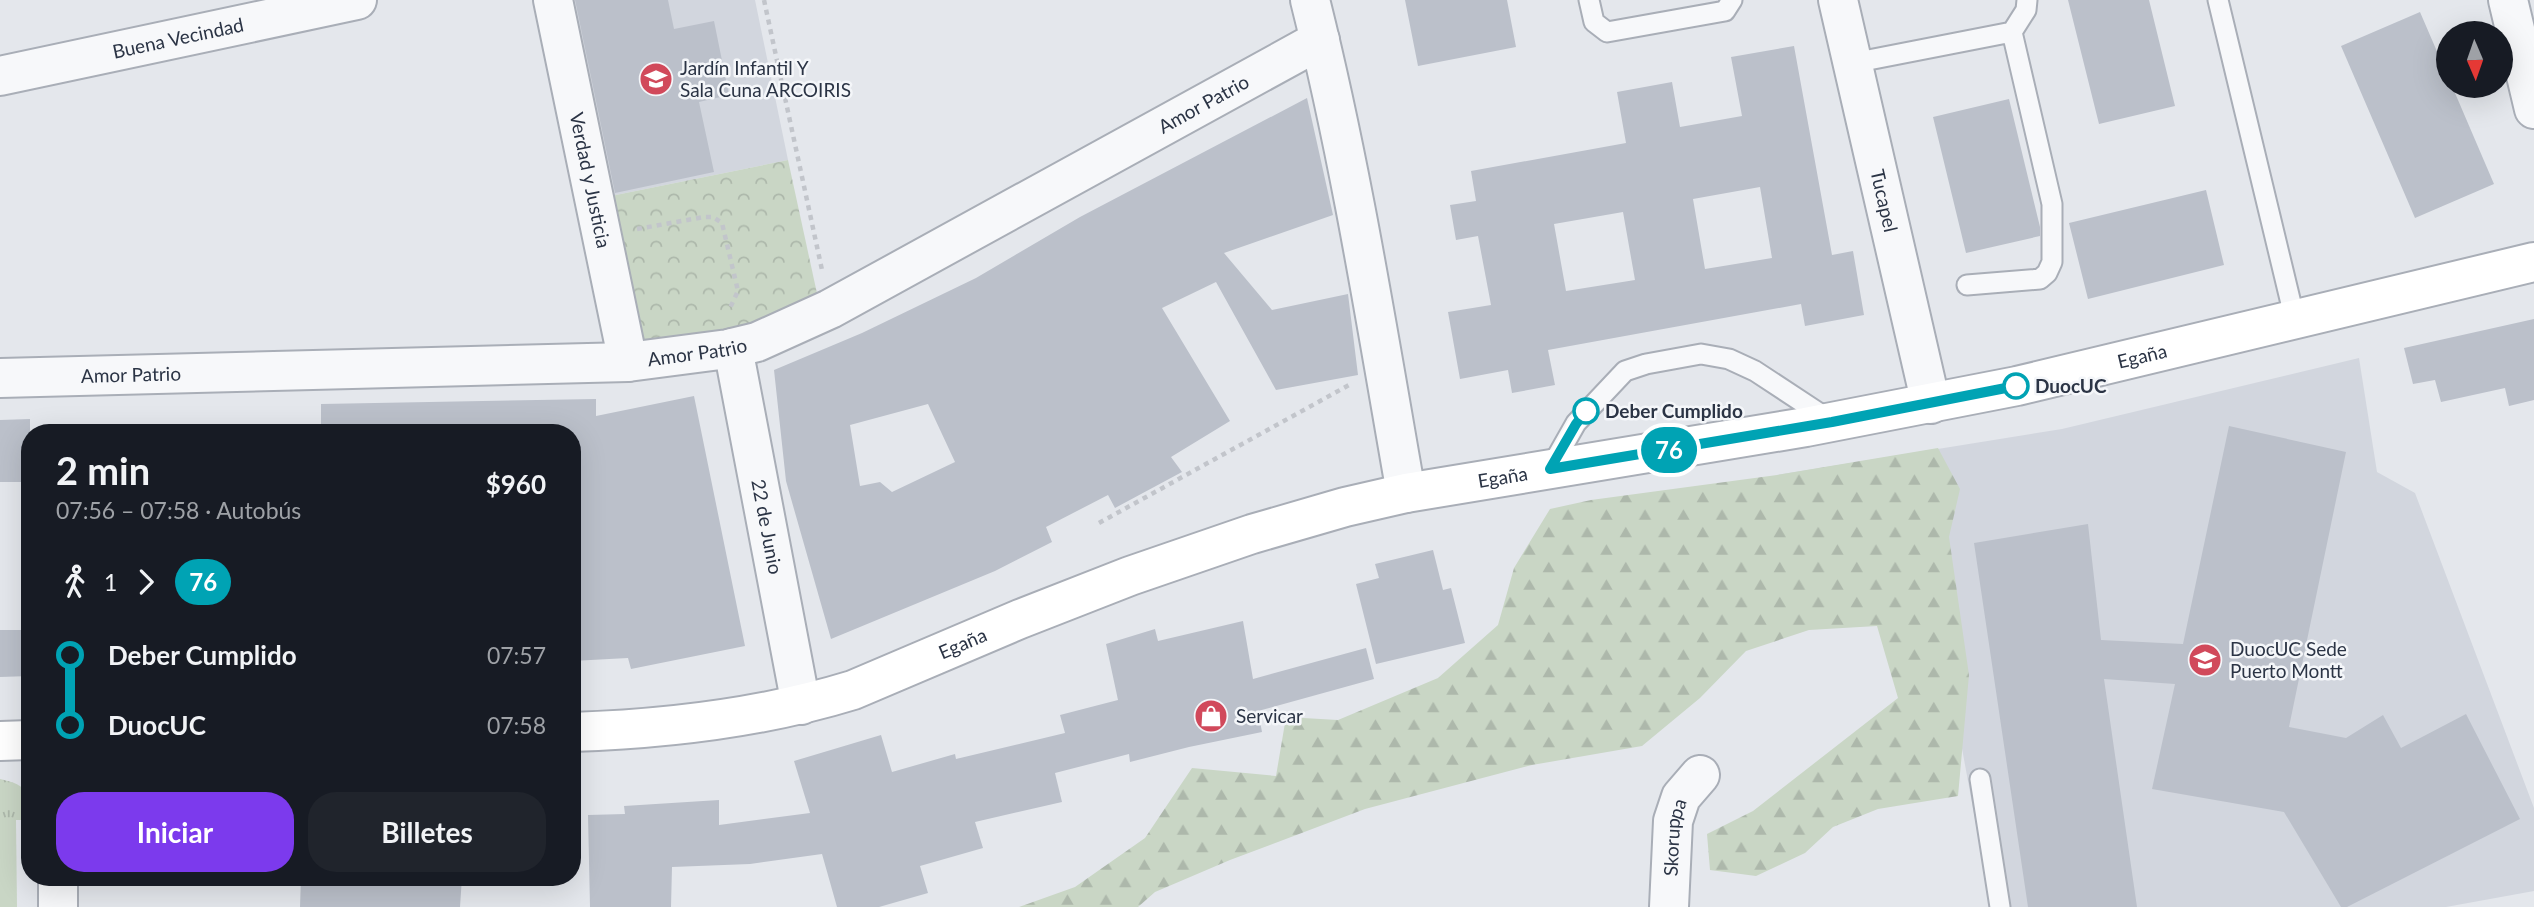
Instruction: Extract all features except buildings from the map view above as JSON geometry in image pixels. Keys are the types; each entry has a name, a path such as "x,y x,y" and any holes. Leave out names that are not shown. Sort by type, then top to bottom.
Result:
{"main road":[{"name":"Egaña","path":"581,731 714,720 801,705 853,691 1020,619 1130,576 1299,519 1406,493 1931,404 2067,376 2534,262"},
{"path":"0,740 21,740"}],"street":[{"name":"Buena Vecindad","path":"0,76 271,9 357,0"},
{"name":"Verdad y Justicia","path":"553,0 628,362"},
{"path":"1310,0 1354,196 1406,493"},
{"name":"Tucapel","path":"1838,0 1931,404"},
{"path":"2508,0 2534,109"},
{"name":"Amor Patrio","path":"0,378 628,362 682,357 729,330 757,341 830,309 1320,40"},
{"name":"22 de Junio","path":"729,330 801,705"},
{"name":"Skoruppa","path":"1669,907 1673,821 1681,797 1700,775"},
{"path":"58,886 58,907"}],"lane":[{"path":"1589,0 1594,22 1607,32 1725,11 1732,0"},
{"path":"1967,285 2040,279 2047,273 2052,262 2052,204 2012,32 2026,10 2027,0"},
{"path":"2218,0 2295,320"},
{"path":"1853,63 2012,32"},
{"path":"1550,469 1576,424 1625,371 1646,363 1701,354 1728,359 1755,371 1832,422"},
{"path":"1980,779 2000,907"}],"path":[{"path":"764,0 830,309"},
{"path":"602,236 704,216 722,223 737,291 729,330"},
{"path":"1098,523 1384,366"}],"shaded area":[{"path":"566,0 755,0 788,160 606,197"},
{"name":"DuocUC Sede Puerto Montt","path":"2359,358 2377,472 2415,493 2534,808 2534,891 2446,907 1991,907 1959,732 1777,475 2062,429"}],"green space":[{"path":"788,160 818,298 722,335 636,346 606,197"},
{"path":"1938,448 1960,489 1949,537 1969,675 1958,796 1878,809 1833,827 1805,853 1756,876 1710,870 1707,834 1753,811 1898,698 1877,626 1809,630 1746,651 1700,698 1642,746 1532,765 1365,809 1230,860 1155,892 1138,907 1019,907 1075,887 1145,838 1192,768 1276,776 1286,717 1338,720 1438,678 1498,625 1514,568 1550,509 1591,500 1777,475"},
{"path":"0,779 21,787 21,820 0,820"},
{"path":"0,820 16,820 17,907 0,907"}],"bus line":[{"name":"76","path":"1586,411 1550,469 1832,422 2016,386"}],"place":[{"name":"Jardín Infantil Y Sala Cuna ARCOIRIS","path":"656,79"},
{"name":"DuocUC","path":"2016,386"},
{"name":"Deber Cumplido","path":"1586,411"},
{"name":"DuocUC Sede Puerto Montt","path":"2205,660"},
{"name":"Servicar","path":"1211,716"}]}
